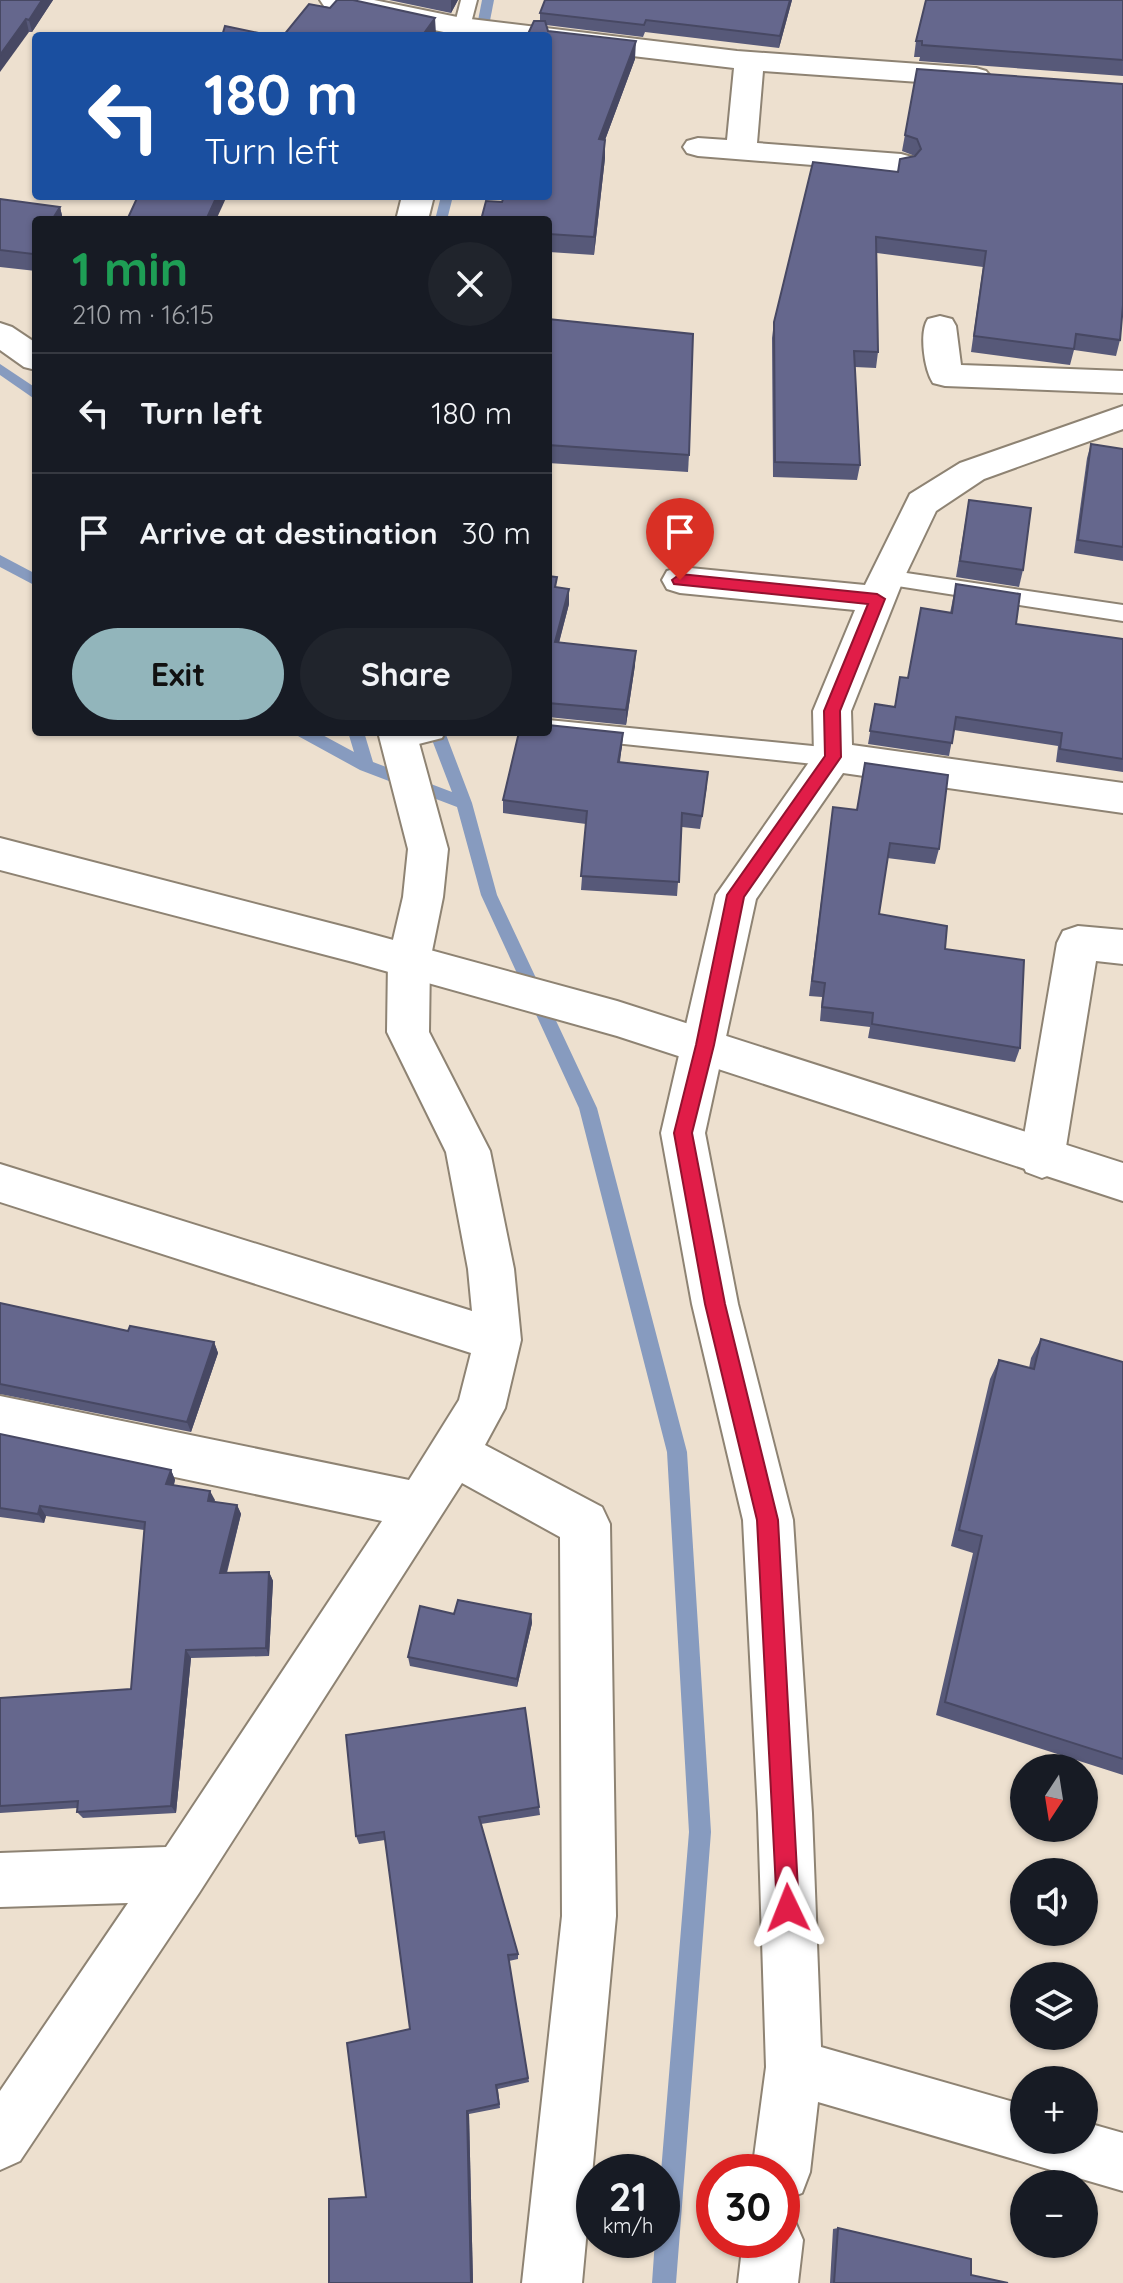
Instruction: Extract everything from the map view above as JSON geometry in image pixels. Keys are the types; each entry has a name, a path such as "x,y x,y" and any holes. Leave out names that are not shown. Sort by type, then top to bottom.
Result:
{"street":[{"path":"334,0 518,32"},
{"path":"552,37 749,61 998,79"},
{"path":"741,150 749,61"},
{"path":"698,147 901,163"},
{"path":"940,326 945,375 1123,382"},
{"path":"0,334 32,356"},
{"path":"783,2154 794,2067 785,1813 768,1520 715,1304 683,1133 736,895 833,757 832,711 882,589 922,503 972,471 1123,417"},
{"path":"680,580 882,589"},
{"path":"0,2141 180,1874 481,1408 498,1340 491,1269 468,1151 408,1032 409,961 423,897 428,849 410,736"},
{"path":"833,757 1123,798"},
{"path":"0,854 409,961 705,1045 1042,1159 1123,1182"},
{"path":"1042,1159 1078,943 1123,947"},
{"path":"0,1183 498,1340"},
{"path":"0,1418 420,1506"},
{"path":"453,1453 585,1524 589,1916 552,2283"},
{"path":"0,1880 180,1874"},
{"path":"794,2067 1010,2130"},
{"path":"1095,2154 1123,2162"},
{"path":"768,2283 771,2258"}],"lane":[{"path":"882,589 1123,613"},
{"path":"552,728 833,757"}],"building":[{"path":"0,0 42,0 0,55"},
{"path":"337,0 353,0 435,18 425,32 286,32 309,4 330,8"},
{"path":"545,0 790,0 780,36 646,20 644,25 540,13"},
{"path":"926,0 1123,0 1123,60 922,45 922,41 916,41"},
{"path":"534,21 545,21 548,31 636,41 599,139 605,140 594,237 552,234 552,216 482,216 486,201 552,200 552,32 529,32"},
{"path":"225,26 254,32 223,32"},
{"path":"917,69 1123,84 1123,305 1120,340 1076,334 1074,349 974,336 986,251 876,237 878,352 854,351 860,465 775,462 774,322 813,162 898,172 900,159 915,156 921,149 917,139 905,135"},
{"path":"0,199 60,207 54,216 32,216 32,254 0,250"},
{"path":"136,200 215,200 208,216 129,216"},
{"path":"552,319 693,334 689,455 552,445"},
{"path":"1091,444 1123,449 1123,547 1078,540"},
{"path":"969,500 1031,508 1023,570 960,561"},
{"path":"552,576 557,577 555,587 569,589 555,642 636,651 626,710 552,703"},
{"path":"956,584 1020,594 1016,624 1123,639 1123,759 1060,749 1062,733 956,717 952,743 870,731 875,704 895,707 900,677 908,678 921,608 952,613"},
{"path":"552,725 623,733 618,762 708,772 702,816 682,813 679,882 581,876 587,811 503,800 518,736 552,736"},
{"path":"865,763 948,775 939,849 890,843 879,914 947,926 945,949 1024,960 1020,1048 872,1024 873,1013 822,1007 825,983 812,981 833,807 857,810"},
{"path":"0,1303 128,1331 130,1326 214,1342 187,1422 0,1384"},
{"path":"1041,1339 1123,1362 1123,1759 945,1702 982,1536 959,1530 999,1360 1034,1369"},
{"path":"0,1434 171,1470 166,1484 210,1491 208,1501 237,1505 220,1573 269,1572 266,1648 186,1650 171,1806 77,1812 78,1801 0,1806 0,1698 131,1689 145,1522 40,1506 38,1514 0,1508"},
{"path":"458,1600 531,1614 517,1679 408,1657 420,1606 454,1614"},
{"path":"525,1708 539,1807 479,1817 518,1954 508,1955 528,2078 496,2085 499,2104 467,2111 471,2283 329,2283 329,2199 366,2197 347,2043 410,2029 384,1832 356,1836 346,1735"},
{"path":"838,2228 971,2259 971,2275 1008,2283 834,2283"}],"waterway":[{"path":"482,32 488,0"},
{"path":"442,216 446,200"},
{"path":"0,368 32,392"},
{"path":"0,560 32,579"},
{"path":"311,736 366,766"},
{"path":"357,736 366,766"},
{"path":"439,736 464,803"},
{"path":"366,766 464,803"},
{"path":"464,803 489,895 588,1108 677,1452 700,1832 664,2283"}],"route":[{"path":"680,580 877,599 832,711 833,757 736,895 683,1133 715,1304 768,1520 788,1908"}]}
